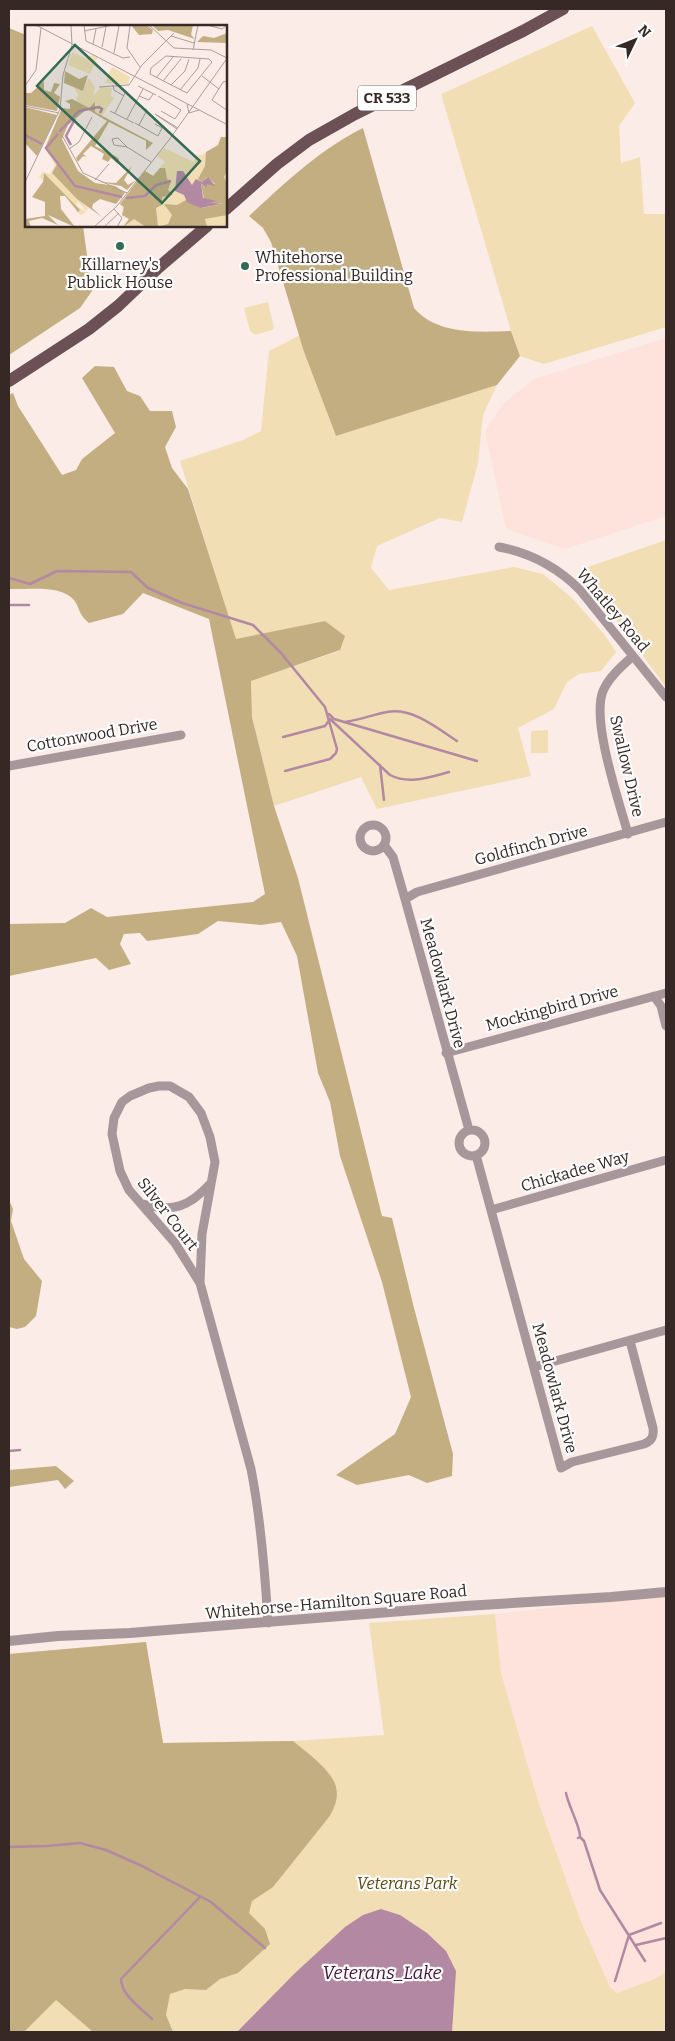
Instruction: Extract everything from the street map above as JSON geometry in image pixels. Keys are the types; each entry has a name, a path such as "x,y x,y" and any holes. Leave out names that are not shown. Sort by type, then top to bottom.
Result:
{"main road":[{"name":"CR 533","path":"228,207 278,164 310,140 362,110 523,31 563,9"},
{"path":"9,381 89,329 118,306 205,228"}],"street":[{"name":"Whatley Road","path":"499,547 524,553 548,564 570,579 666,697"},
{"name":"Swallow Drive","path":"628,834 603,738 599,711 603,692 609,681 633,656"},
{"name":"Cottonwood Drive","path":"9,766 181,735"},
{"name":"Goldfinch Drive","path":"405,899 417,892 666,822"},
{"name":"Meadowlark Drive","path":"384,846 393,857 446,1053 469,1130 477,1131 485,1139 484,1147 476,1155 561,1468 572,1462 650,1442 653,1437 653,1428 630,1341"},
{"name":"Mockingbird Drive","path":"446,1053 666,993"},
{"path":"654,996 661,1006 666,1026"},
{"name":"Silver Court","path":"200,1284 202,1234 214,1171 213,1150 206,1124 196,1104 179,1090 170,1086 149,1088 130,1096 122,1102 114,1118 112,1134 120,1171 125,1184 174,1243 200,1284 251,1469 257,1498 268,1622"},
{"path":"469,1130 462,1134 460,1146 468,1154 476,1155"},
{"name":"Chickadee Way","path":"491,1210 666,1160"},
{"path":"143,1204 163,1209 184,1205 192,1202 210,1184"},
{"path":"534,1367 666,1330"},
{"name":"Whitehorse-Hamilton Square Road","path":"9,1641 474,1606 611,1598 666,1592"}],"shaded area":[{"path":"9,28 25,35 25,228 83,228 92,291 80,308 9,355"},
{"path":"363,128 414,308 423,317 446,327 485,332 511,331 520,356 497,385 336,436 304,352 271,242 263,228 249,216 289,179 317,157"},
{"path":"666,338 666,516 565,549 506,529 485,431 504,403 534,379"},
{"path":"95,366 114,367 127,391 140,396 150,411 172,411 176,427 165,447 172,468 188,489 236,639 325,621 345,636 340,650 251,681 252,717 274,806 298,878 382,1216 392,1218 453,1454 452,1476 427,1483 409,1475 357,1485 336,1475 395,1434 411,1397 382,1282 340,1156 330,1102 318,1073 297,956 281,922 261,925 218,921 198,934 147,941 140,933 124,934 120,944 131,964 109,970 96,958 9,976 9,924 65,923 91,908 107,917 253,902 265,894 209,619 143,593 123,614 89,623 83,617 74,600 61,592 43,589 9,589 9,395 13,393 18,406 62,475 76,470 82,459 115,433 82,378"},
{"path":"9,1200 13,1209 11,1221 24,1259 42,1281 36,1316 25,1327 17,1329 9,1327"},
{"path":"56,1466 74,1481 65,1489 58,1480 9,1487 9,1470"},
{"path":"666,1595 666,1972 652,1980 617,1993 610,1988 580,1919 539,1804 501,1673 495,1614"},
{"path":"146,1642 163,1743 293,1741 318,1762 334,1781 337,1795 334,1807 329,1817 273,1887 252,1901 249,1913 265,1929 270,1944 238,1973 220,1979 206,1990 185,1989 170,1994 166,2015 173,2032 93,2032 56,2000 24,2032 9,2032 9,1654"}],"green space":[{"path":"592,26 635,103 619,126 621,163 640,157 644,214 666,214 666,327 544,364 520,356 441,94"},
{"path":"268,302 274,328 255,335 250,331 244,308"},
{"path":"300,335 304,352 336,436 497,385 483,415 478,463 462,522 440,518 377,546 371,568 389,590 514,567 543,574 571,597 604,634 616,652 601,671 579,674 567,682 554,709 518,728 531,776 377,809 361,777 274,806 252,717 251,681 339,651 325,621 236,640 180,461 243,440 261,431 269,351"},
{"path":"666,540 666,687 590,585 585,568"},
{"path":"548,730 548,753 531,753 531,731"},
{"name":"Veterans Park","path":"495,1614 501,1673 539,1804 580,1919 610,1987 617,1993 652,1980 666,1972 666,2032 9,2032 9,1654 146,1642 163,1743 293,1741 384,1735 369,1623"}],"water":[{"name":"Veterans_Lake","path":"381,1909 400,1915 427,1933 446,1951 456,1971 452,2032 237,2032 294,1974 345,1927 363,1915"}],"waterway":[{"path":"9,578 30,584 57,571 131,572 148,588 182,603 253,625 281,653 325,707 337,749 330,759 285,771"},
{"path":"9,605 29,605"},
{"path":"345,722 396,711 424,720 457,741"},
{"path":"329,714 334,719 477,761"},
{"path":"283,737 325,726 330,719 390,775 412,780 449,772"},
{"path":"380,765 384,800"},
{"path":"9,1451 20,1450"},
{"path":"566,1793 579,1828 580,1837"},
{"path":"578,1838 580,1837 584,1841 600,1890 645,1961"},
{"path":"9,1847 80,1843 106,1850 140,1865 211,1902 265,1948"},
{"path":"152,2019 128,1996 121,1979 200,1897"},
{"path":"615,1981 629,1935 661,1923"},
{"path":"636,1945 666,1938"}],"place":[{"name":"Killarney's Publick House","path":"120,246"},
{"name":"Whitehorse Professional Building","path":"245,266"}]}
